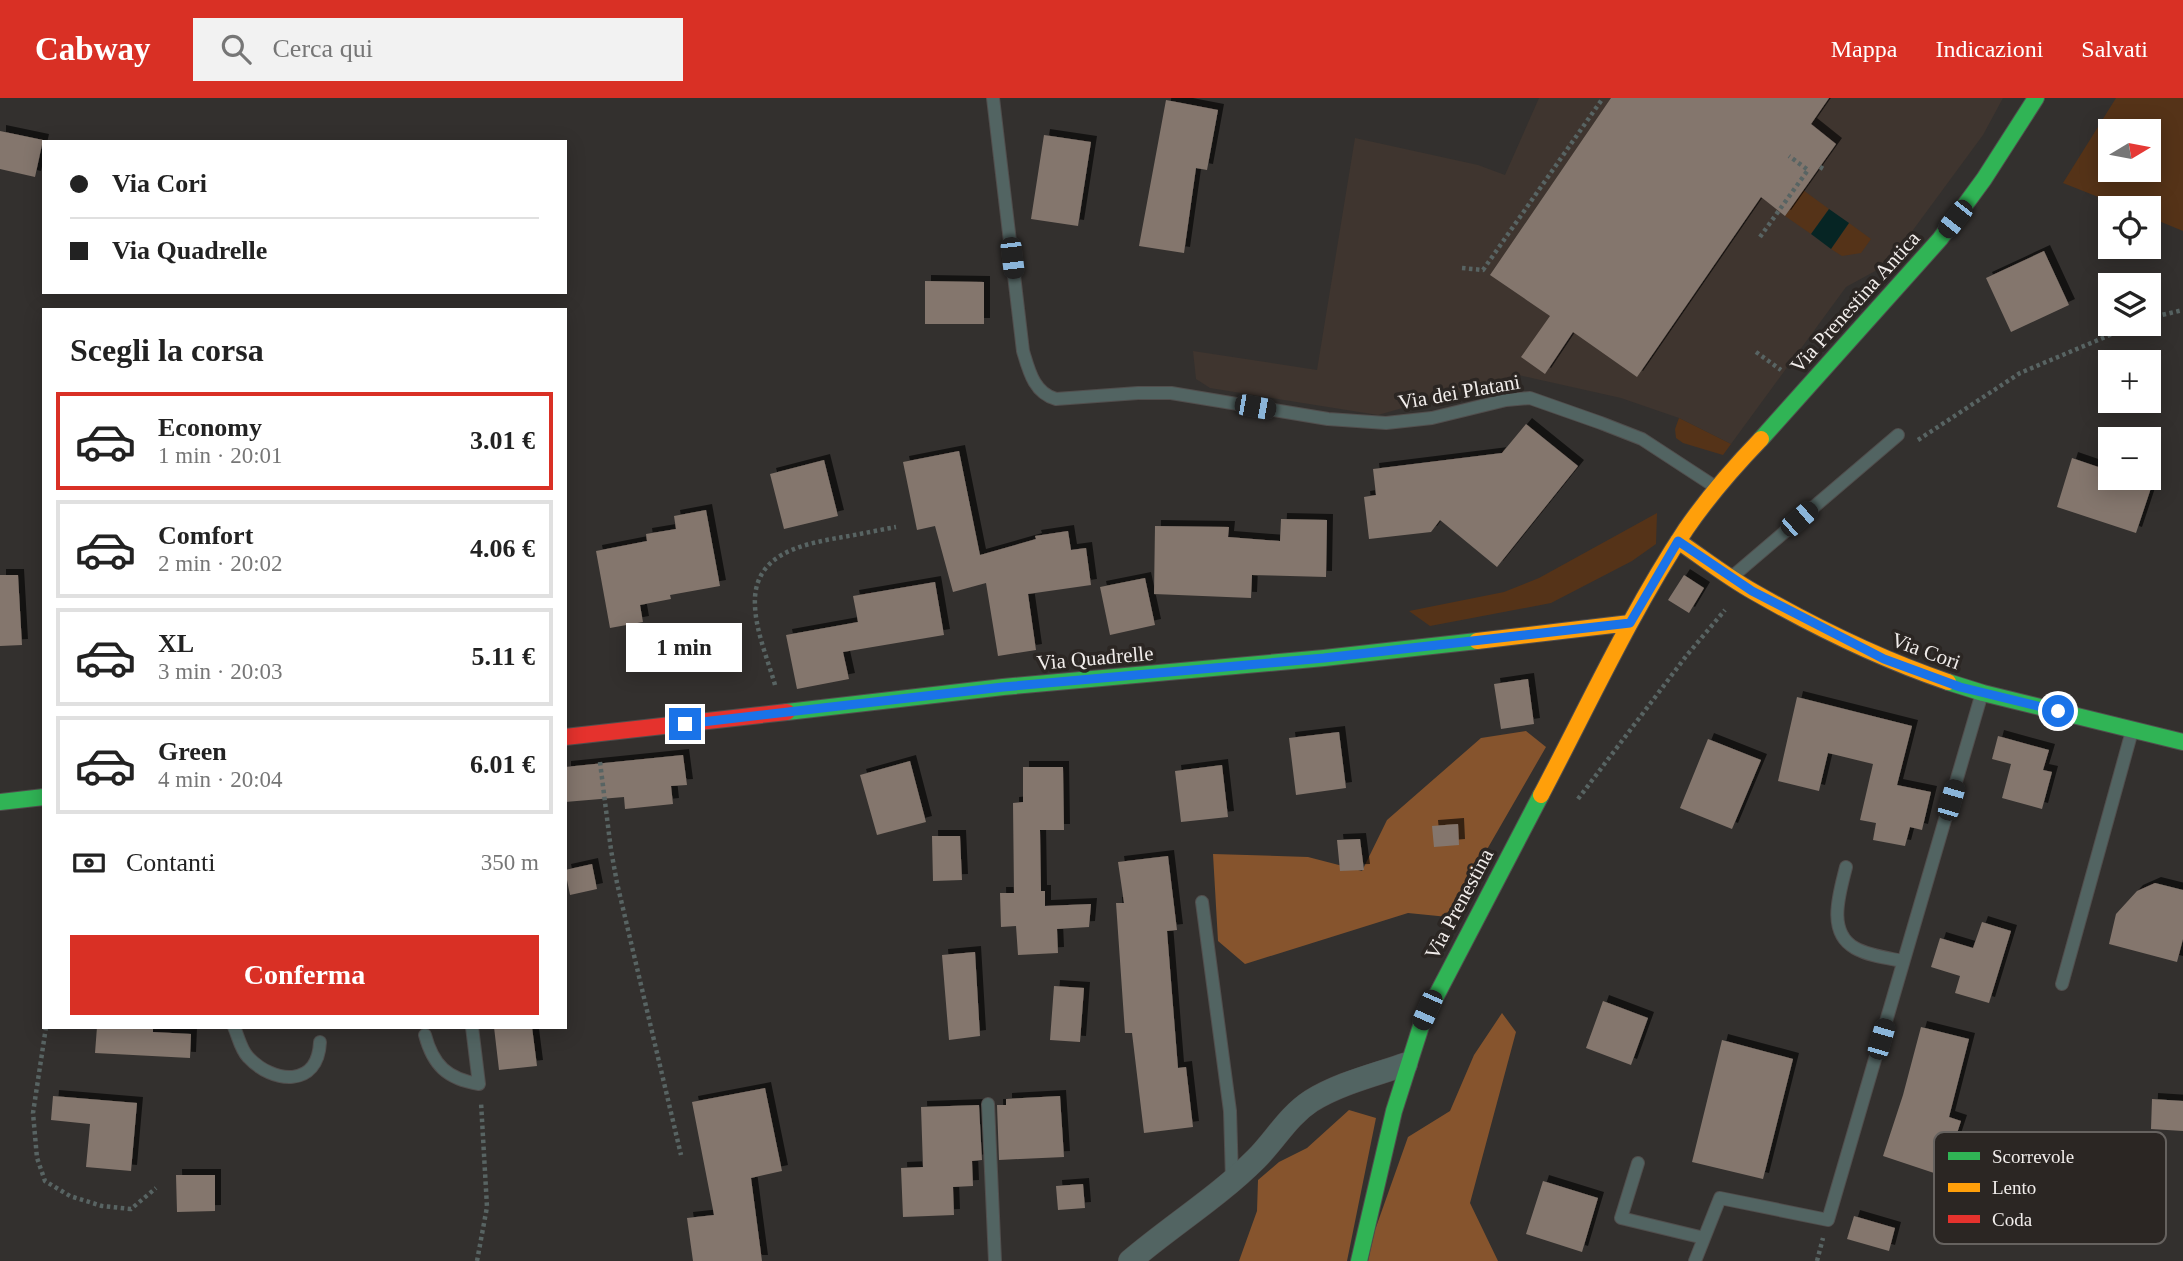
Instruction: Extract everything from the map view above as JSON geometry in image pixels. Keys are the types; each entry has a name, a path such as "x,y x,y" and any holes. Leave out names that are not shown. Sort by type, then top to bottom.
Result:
{"street":[{"name":"Via Prenestina Antica","path":"1678,541 1743,457 1940,239 1984,179 2036,98"},
{"name":"Via Cori","path":"1678,541 1745,587 1884,659 1983,693 2183,741"},
{"name":"Via Prenestina","path":"1359,1261 1388,1129 1406,1064 1432,1000 1630,623 1678,541"},
{"name":"Via Quadrelle","path":"567,737 1003,687 1324,658 1630,623"},
{"path":"0,802 42,797"},
{"path":"1130,1261 1256,1159 1288,1120 1309,1102 1340,1087 1406,1064"}],"lane":[{"name":"Via dei Platani","path":"993,98 1021,338 1031,376 1040,391 1056,399 1147,393 1188,395 1328,419 1386,424 1418,421 1506,400 1530,398 1642,439 1717,488"},
{"path":"1730,578 1898,435"},
{"path":"1695,1261 1720,1198 1828,1220 1983,693"},
{"path":"2062,984 2133,729"},
{"path":"1846,867 1837,911 1846,941 1858,950 1903,961"},
{"path":"1202,902 1230,1111 1232,1179"},
{"path":"235,1029 246,1056 270,1074 288,1078 303,1074 315,1065 320,1042"},
{"path":"425,1034 433,1060 448,1074 464,1082 479,1084 472,1029"},
{"path":"988,1104 995,1261"},
{"path":"1638,1163 1621,1218 1704,1238"}],"path":[{"path":"1462,268 1483,270 1603,98"},
{"path":"1760,237 1808,170 1789,156"},
{"path":"2161,315 2183,310"},
{"path":"1912,443 2020,373 2108,336"},
{"path":"1756,352 1783,372"},
{"path":"782,713 755,608 757,588 764,569 778,556 806,544 896,527"},
{"path":"1573,806 1687,655 1745,587"},
{"path":"597,733 607,824 617,883 681,1155"},
{"path":"46,1029 33,1113 37,1158 45,1181 70,1196 102,1206 131,1209 156,1188"},
{"path":"477,1261 487,1207 479,1084"}],"shaded area":[{"path":"1539,98 2003,98 1983,135 1888,264 1846,287 1731,444 1679,418 1621,398 1518,375 1378,415 1210,388 1196,379 1193,351 1317,370 1355,138 1478,165 1505,175"},
{"path":"2116,98 2183,98 2183,231 2161,222 2161,196 2098,197 2063,183 2098,127 2098,182 2161,182 2161,119 2103,119"},
{"path":"1803,190 1829,209 1811,234 1785,216"},
{"path":"1849,223 1871,239 1861,253 1842,256 1831,249"},
{"path":"1679,418 1731,444 1723,455 1683,443 1676,438 1675,429"},
{"path":"1657,513 1656,544 1632,561 1551,603 1430,626 1409,611 1504,592 1539,578"},
{"path":"1526,731 1546,747 1448,917 1408,913 1245,964 1218,941 1213,854 1308,857 1362,871 1387,820 1481,738"},
{"path":"1502,1013 1516,1032 1470,1203 1498,1261 1368,1261 1375,1230 1408,1137 1450,1111 1474,1055"},
{"path":"1349,1110 1376,1118 1347,1261 1239,1261 1257,1211 1258,1180 1279,1162 1307,1148"}],"water":[{"path":"1829,209 1849,223 1831,249 1811,234"}],"building":[{"path":"1611,98 1829,98 1811,124 1836,144 1785,216 1761,197 1637,377 1573,332 1545,374 1521,357 1550,316 1490,275"},
{"path":"1166,100 1218,110 1207,170 1196,168 1184,253 1139,246"},
{"path":"0,131 43,140 35,177 0,169"},
{"path":"1044,135 1091,142 1078,226 1031,219"},
{"path":"2044,251 2069,305 2011,332 1986,278"},
{"path":"925,281 984,282 984,324 925,324"},
{"path":"1526,424 1578,466 1497,567 1440,520 1431,532 1369,539 1364,497 1376,495 1373,469 1502,453"},
{"path":"959,451 980,555 1036,539 1035,536 1068,531 1071,550 1086,548 1091,585 1028,594 1036,650 998,656 986,583 953,592 935,526 917,530 903,462"},
{"path":"2072,458 2098,467 2098,490 2150,490 2136,533 2057,507"},
{"path":"824,460 838,516 784,529 770,474"},
{"path":"706,510 720,586 670,595 671,599 640,605 643,622 610,628 596,551 647,541 646,534 676,529 674,516"},
{"path":"1281,519 1327,520 1326,577 1252,575 1251,598 1154,594 1155,526 1229,527 1228,537 1280,541"},
{"path":"0,575 18,575 22,645 0,646"},
{"path":"1684,575 1704,588 1689,613 1668,600"},
{"path":"1145,578 1155,625 1110,635 1100,587"},
{"path":"935,582 944,635 843,652 849,679 797,689 786,635 858,622 853,596"},
{"path":"1528,679 1534,724 1501,729 1494,684"},
{"path":"1797,697 1912,726 1897,785 1931,792 1922,830 1910,827 1905,846 1873,840 1876,823 1860,820 1873,764 1828,753 1819,791 1778,781"},
{"path":"1339,732 1346,788 1296,795 1289,738"},
{"path":"1998,736 2049,750 2043,770 2052,772 2042,809 2002,798 2011,764 1992,759"},
{"path":"1708,739 1761,760 1732,829 1680,808"},
{"path":"683,755 687,785 671,786 673,804 625,809 624,797 567,802 567,767"},
{"path":"910,761 926,822 877,835 860,775"},
{"path":"1222,765 1228,817 1181,822 1175,771"},
{"path":"1023,767 1063,767 1064,830 1040,830 1041,891 1045,891 1045,906 1091,904 1089,927 1057,929 1058,953 1018,955 1016,926 1001,927 1000,893 1014,893 1013,803 1023,802"},
{"path":"1458,824 1459,845 1434,847 1432,826"},
{"path":"932,836 960,836 962,880 933,881"},
{"path":"1360,839 1364,870 1340,871 1337,840"},
{"path":"1168,856 1177,930 1167,931 1178,1068 1186,1067 1193,1127 1144,1133 1132,1033 1125,1033 1116,903 1124,903 1118,862"},
{"path":"592,864 597,889 570,895 567,870"},
{"path":"2155,883 2183,890 2183,939 2177,962 2109,944 2116,914 2137,891"},
{"path":"1982,922 2011,931 1989,1003 1955,993 1960,976 1931,967 1940,938 1973,948"},
{"path":"975,952 980,1036 949,1040 942,955"},
{"path":"1054,986 1084,988 1080,1042 1050,1040"},
{"path":"1603,1001 1648,1018 1631,1065 1586,1048"},
{"path":"1921,1027 1969,1039 1949,1117 1961,1121 1957,1132 1934,1132 1934,1173 1883,1156"},
{"path":"97,1029 153,1029 153,1032 191,1034 190,1058 95,1053"},
{"path":"494,1029 532,1029 537,1066 499,1070"},
{"path":"1722,1040 1793,1059 1763,1179 1692,1162"},
{"path":"765,1088 782,1171 751,1178 762,1261 693,1261 687,1218 714,1215 692,1102"},
{"path":"53,1096 137,1103 131,1171 86,1167 90,1124 51,1120"},
{"path":"1060,1096 1064,1157 999,1160 997,1105 1006,1105 1006,1099"},
{"path":"2152,1099 2183,1101 2183,1131 2151,1129"},
{"path":"979,1105 982,1160 972,1161 973,1186 953,1187 954,1215 903,1217 901,1168 923,1167 921,1107"},
{"path":"176,1175 215,1175 215,1211 177,1212"},
{"path":"1543,1181 1598,1198 1582,1252 1526,1234"},
{"path":"1083,1184 1085,1208 1058,1210 1056,1186"},
{"path":"1854,1216 1895,1228 1889,1251 1847,1239"}],"traffic: fast":[{"path":"1761,439 1940,239 1984,179 2036,98"},
{"path":"787,712 1003,687 1324,658 1477,641"},
{"path":"1948,682 2183,742"},
{"path":"1359,1261 1394,1111 1422,1023 1541,795"},
{"path":"0,802 42,797"}],"traffic: slow":[{"path":"1541,795 1628,626 1666,561 1703,505 1761,439"},
{"path":"1678,541 1744,586 1800,618 1873,653 1948,682"},
{"path":"1477,641 1630,623"}],"traffic: jam":[{"path":"567,737 787,712"}],"route":[{"path":"685,724 1003,687 1324,658 1630,623 1678,541 1752,591 1884,659 1960,687 2058,711"}]}
